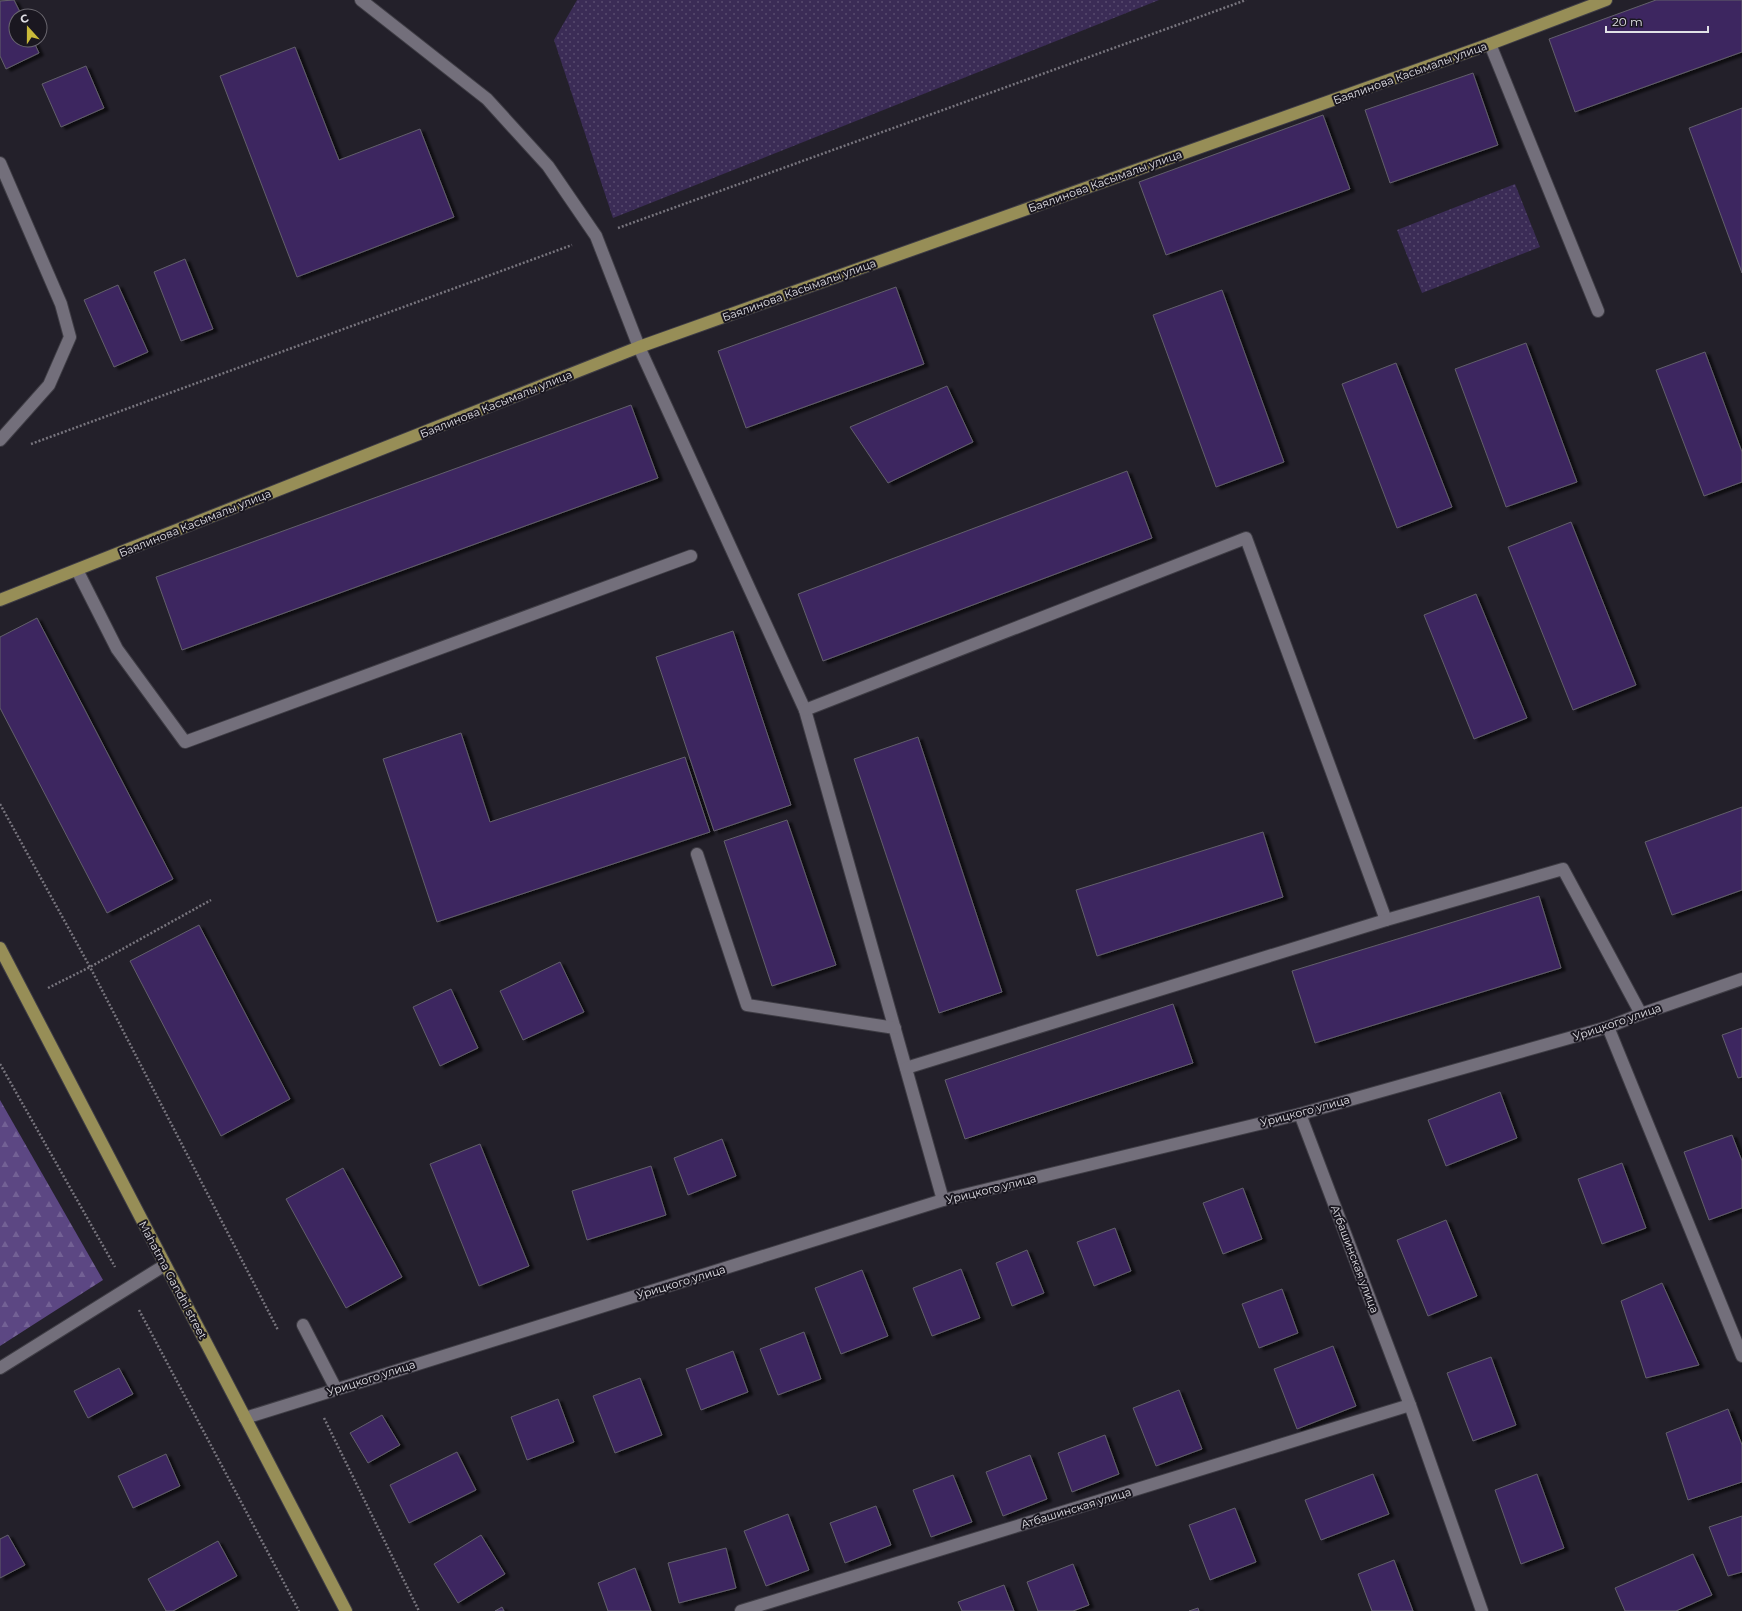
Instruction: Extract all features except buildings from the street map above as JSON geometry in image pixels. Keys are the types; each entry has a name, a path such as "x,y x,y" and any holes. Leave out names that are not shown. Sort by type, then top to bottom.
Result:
{"main road":[{"name":"Баялинова Касымалы улица","path":"0,600 639,347 1490,44 1606,0"},
{"name":"Mahatma Gandhi street","path":"0,948 346,1611"}],"street":[{"path":"361,0 486,98 548,166 596,236 639,347 805,710 943,1200"},
{"path":"1490,44 1598,311"},
{"path":"0,163 61,304 70,337 49,385 0,440"},
{"path":"805,710 1246,538 1386,920"},
{"path":"77,570 117,649 185,742 691,556"},
{"path":"698,854 747,1005 895,1028"},
{"path":"906,1068 1386,920 1563,869 1641,1014"},
{"name":"Урицкого улица","path":"245,1418 943,1200 1300,1114 1608,1027 1742,979"},
{"path":"1608,1027 1742,1356"},
{"name":"Атбашинская улица","path":"1300,1114 1410,1405 1482,1611"},
{"path":"0,1368 165,1265"},
{"path":"303,1325 336,1389"},
{"name":"Атбашинская улица","path":"741,1611 1410,1405"}],"path":[{"path":"30,444 596,236 1246,0"},
{"path":"0,804 90,967 280,1333"},
{"path":"26,998 90,967 211,900"},
{"path":"0,1064 127,1289 299,1611"},
{"path":"313,1397 419,1611"}],"shaded area":[{"path":"577,0 1159,0 613,218 554,40"},
{"path":"1515,184 1540,247 1422,293 1397,230"}],"green space":[{"path":"0,1100 103,1280 0,1346"}]}
